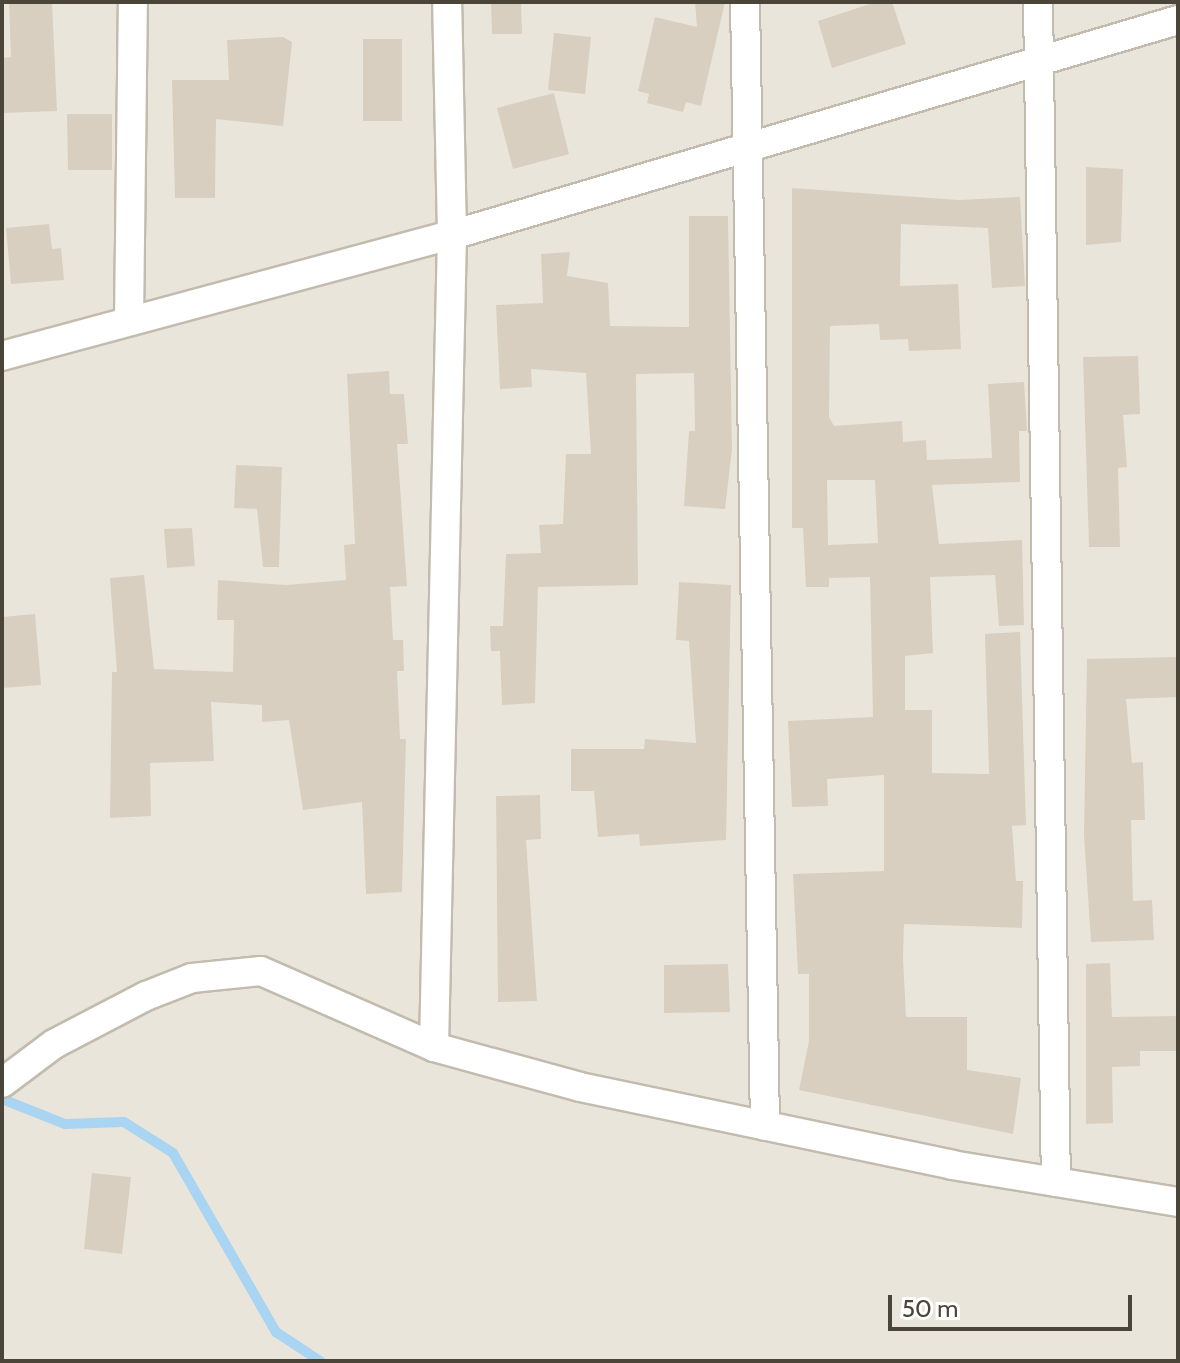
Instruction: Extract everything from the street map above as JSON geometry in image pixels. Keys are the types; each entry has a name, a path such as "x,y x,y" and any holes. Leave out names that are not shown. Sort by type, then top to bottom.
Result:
{"street":[{"path":"129,321 133,2"},
{"path":"434,1047 452,235 447,2"},
{"path":"745,2 743,150 765,1126"},
{"path":"1038,2 1056,1182"},
{"path":"2,356 452,235 1038,64 1178,20"},
{"path":"2,1083 54,1044 146,996 227,972 261,971 434,1047 580,1087 1056,1182 1178,1202"}],"shaded area":[{"path":"2,2 1178,2 1178,1361 2,1361"}],"building":[{"path":"9,2 52,2 57,111 2,113 2,58 11,57"},
{"path":"491,2 521,2 522,34 492,34"},
{"path":"695,2 725,2 701,106 686,102 683,112 647,103 649,94 638,91 655,17 697,27"},
{"path":"876,2 892,2 906,44 832,68 818,21"},
{"path":"554,33 591,37 585,94 548,90"},
{"path":"283,37 292,42 283,126 216,119 215,198 175,198 172,80 229,80 227,40"},
{"path":"363,39 402,39 402,121 363,121"},
{"path":"554,93 569,154 513,169 497,108"},
{"path":"67,114 112,114 112,170 68,170"},
{"path":"1086,167 1123,169 1121,242 1086,245"},
{"path":"792,188 959,200 1020,197 1025,286 992,288 988,228 901,224 900,286 958,284 961,349 909,351 908,339 880,340 879,324 830,326 829,417 834,426 902,421 903,442 926,440 927,460 992,458 988,384 1024,382 1027,431 1019,431 1020,482 932,485 939,544 1022,540 1024,625 999,626 995,575 930,577 933,653 905,656 905,710 932,710 932,773 989,774 985,634 1020,632 1026,825 1012,826 1016,881 1023,881 1022,928 904,924 903,958 906,1017 967,1017 967,1070 1021,1078 1013,1134 799,1090 809,1041 809,974 798,974 793,874 884,871 884,775 827,779 828,806 792,807 788,721 873,717 870,577 829,578 829,587 806,587 803,528 792,528","holes":["827,480 875,480 878,543 828,545"]},
{"path":"689,216 728,216 732,449 725,509 684,506 689,431 695,431 694,373 636,374 638,585 538,587 535,703 502,705 500,651 491,651 490,626 503,626 506,554 541,553 539,525 563,524 566,454 591,454 586,373 531,369 532,387 500,389 496,305 543,303 541,254 570,252 567,276 608,283 610,326 689,327"},
{"path":"49,224 52,249 61,248 64,280 11,284 6,228"},
{"path":"1138,356 1140,414 1123,415 1127,467 1118,468 1120,547 1089,547 1083,357"},
{"path":"389,371 390,394 404,394 408,444 397,444 407,586 390,587 393,640 403,640 404,671 397,671 400,739 406,739 402,892 366,894 362,802 303,810 289,720 262,722 262,705 211,702 214,761 150,763 151,816 110,818 112,672 117,672 110,578 144,575 154,669 233,672 234,620 217,620 218,580 286,585 346,580 344,545 355,544 347,374"},
{"path":"236,465 282,467 279,567 263,567 257,509 234,508"},
{"path":"192,528 195,566 167,568 164,529"},
{"path":"679,582 731,585 726,840 640,846 639,834 598,837 594,791 571,791 571,749 644,749 645,739 696,743 689,641 676,640"},
{"path":"35,614 41,685 2,688 2,617"},
{"path":"1178,657 1178,697 1126,699 1132,763 1143,762 1145,820 1131,820 1133,901 1152,900 1154,940 1091,942 1084,835 1087,659"},
{"path":"540,795 541,839 526,840 537,1001 498,1002 496,796"},
{"path":"1110,963 1112,1017 1178,1016 1178,1051 1140,1051 1140,1066 1112,1067 1113,1123 1086,1124 1086,964"},
{"path":"728,964 730,1012 664,1013 664,965"},
{"path":"92,1173 131,1177 122,1254 84,1249"}],"waterway":[{"path":"2,1099 65,1124 124,1122 173,1153 276,1332 320,1361"}]}
